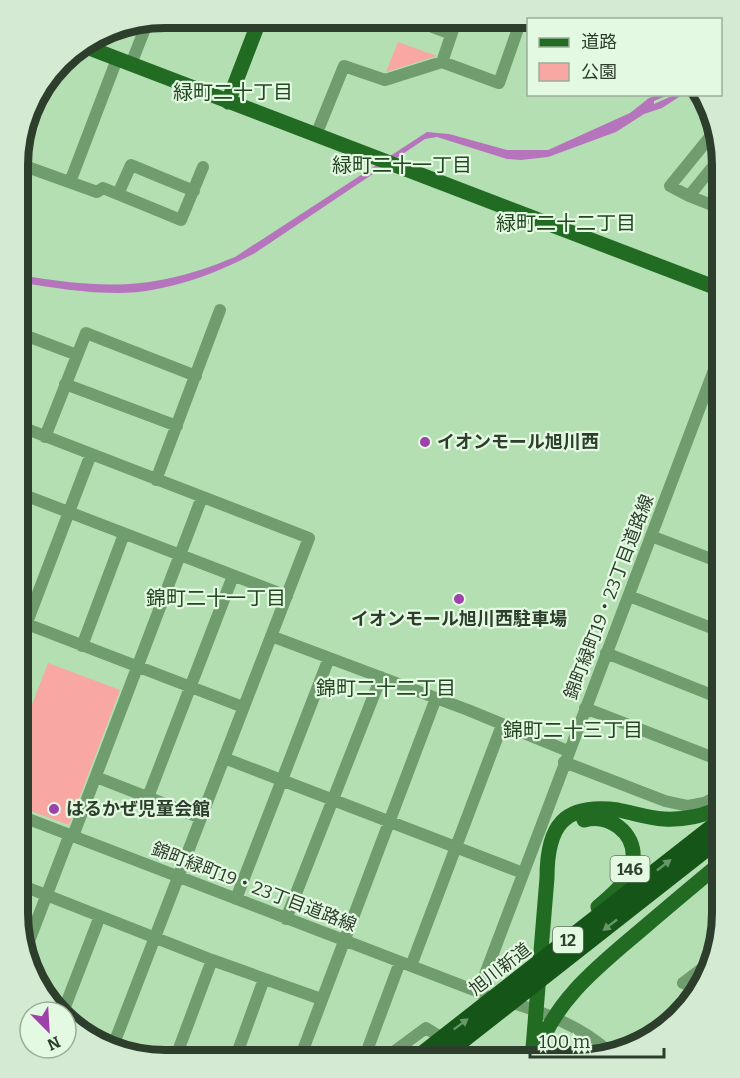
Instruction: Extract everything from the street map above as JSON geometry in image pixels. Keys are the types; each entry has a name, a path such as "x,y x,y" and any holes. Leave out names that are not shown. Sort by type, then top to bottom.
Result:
{"highway":[{"name":"旭川新道","path":"450,1049 503,1000 518,980 711,828"},
{"name":"旭川新道","path":"428,1049 503,1000 711,845"}],"main road":[{"path":"228,102 256,28"},
{"path":"94,49 712,285"},
{"name":"146","path":"536,1049 547,855 552,836 559,824 583,810 601,808 650,818 675,819 711,810"},
{"name":"146","path":"518,980 559,939 617,891 628,874 633,859 631,844 625,832 611,821 599,818 573,824 561,835 553,853 547,878"},
{"name":"146","path":"538,1036 567,999 601,964 711,871"}],"street":[{"path":"435,28 451,34"},
{"path":"442,62 453,28"},
{"path":"316,135 344,66 385,80 442,62 499,83 518,28"},
{"path":"70,182 124,61 143,30"},
{"path":"709,138 670,186 712,205"},
{"path":"118,194 131,165 194,191"},
{"path":"28,167 97,192 103,188 182,220 202,167"},
{"path":"689,196 712,168"},
{"path":"156,480 220,310"},
{"path":"45,437 86,333 196,376"},
{"path":"28,336 77,355"},
{"name":"錦町緑町19・23丁目道路線","path":"478,993 712,376"},
{"path":"65,384 177,426"},
{"path":"28,430 309,538 115,1040"},
{"path":"28,610 70,512 91,454"},
{"path":"28,496 287,596"},
{"path":"31,937 96,777 202,498"},
{"path":"82,646 124,534"},
{"path":"651,536 711,560"},
{"path":"148,797 233,576"},
{"path":"629,596 711,628"},
{"path":"28,624 243,707"},
{"path":"271,636 501,725 665,801 688,806 711,800"},
{"path":"606,653 711,695"},
{"path":"236,899 329,658"},
{"path":"286,919 381,677"},
{"path":"301,1049 436,698"},
{"path":"585,708 711,757"},
{"path":"371,1049 455,848 501,725"},
{"path":"224,758 523,873"},
{"path":"96,777 201,818"},
{"name":"錦町緑町19・23丁目道路線","path":"28,819 478,993 570,1025 595,1039 603,1047"},
{"path":"28,888 212,960 321,999"},
{"path":"67,1000 99,916"},
{"path":"179,1049 212,960"},
{"path":"690,986 683,983 697,972"},
{"path":"239,1049 264,979"},
{"path":"398,1049 426,1028 442,1038"}],"green space":[{"path":"398,42 437,56 386,72"},
{"path":"48,663 120,690 69,825 28,810 28,715"}],"shaded area":[{"path":"666,96 654,101 654,104 672,96 680,96 662,108 644,114 616,132 548,157 507,159 437,137 425,139 255,253 189,281 154,290 119,293 69,290 28,283 28,276 78,283 128,284 179,276 206,268 235,257 427,132 449,134 507,150 548,150 630,113 649,98"}],"place":[{"name":"イオンモール旭川西","path":"425,442"},
{"name":"イオンモール旭川西駐車場","path":"459,599"},
{"name":"はるかぜ児童会館","path":"54,809"}],"district":[{"name":"緑町二十丁目","path":"233,92"},
{"name":"緑町二十一丁目","path":"402,165"},
{"name":"緑町二十二丁目","path":"566,223"},
{"name":"錦町二十一丁目","path":"216,598"},
{"name":"錦町二十二丁目","path":"386,688"},
{"name":"錦町二十三丁目","path":"573,730"}]}
